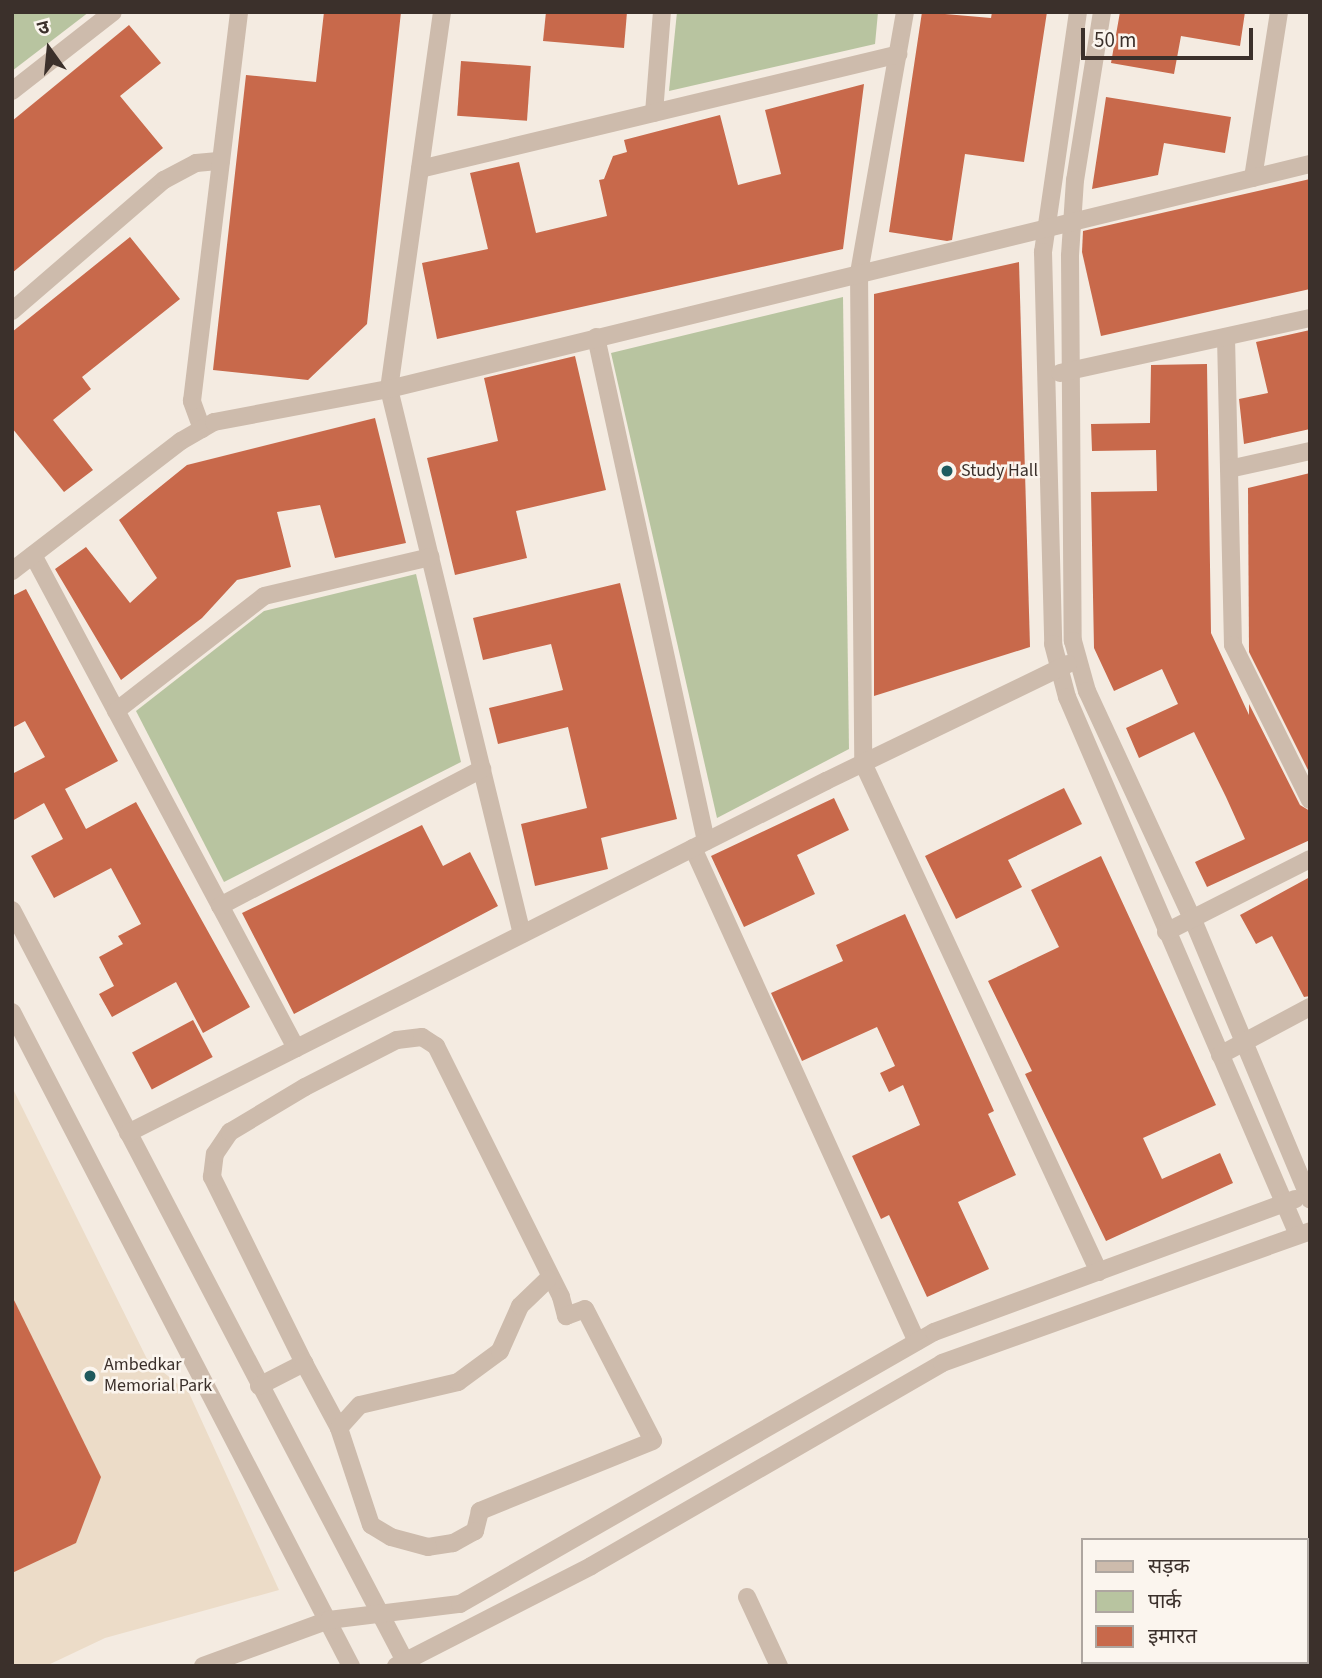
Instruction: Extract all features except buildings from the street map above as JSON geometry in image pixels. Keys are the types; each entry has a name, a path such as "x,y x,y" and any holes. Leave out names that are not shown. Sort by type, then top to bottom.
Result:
{"street":[{"path":"12,91 113,12"},
{"path":"202,429 192,401 239,12"},
{"path":"442,12 390,389 522,934"},
{"path":"654,113 662,12"},
{"path":"905,12 859,272 863,763 1099,1272"},
{"path":"12,910 380,1614 401,1664 592,1566 942,1363 1304,1233 1284,1203 1166,932 1067,697 1053,644 1046,376 1047,225 1078,12"},
{"path":"203,1666 329,1620 460,1604 916,1342 1284,1203 1309,1196 1193,920 1087,691 1073,641 1073,220 1102,12"},
{"path":"1253,178 1279,12"},
{"path":"420,169 898,54"},
{"path":"12,311 164,180 196,163 221,161"},
{"path":"12,571 181,441 215,422 390,389 1047,225 1310,164"},
{"path":"1046,376 1310,318"},
{"path":"596,337 700,844 916,1342"},
{"path":"1226,337 1233,645 1310,800"},
{"path":"1229,469 1310,451"},
{"path":"33,555 296,1048"},
{"path":"116,710 264,596 430,557"},
{"path":"128,1133 700,844 1078,660"},
{"path":"220,906 482,769"},
{"path":"1166,932 1310,859"},
{"path":"1220,1055 1310,1007"},
{"path":"12,1012 351,1666"},
{"path":"422,1037 436,1046 566,1316 584,1309 653,1441 480,1511 475,1531 453,1543 428,1548 391,1537 371,1525 339,1428 304,1363 212,1177 215,1154 230,1132 397,1040 422,1037"},
{"path":"339,1428 360,1405 458,1382 499,1351 520,1306 548,1279"},
{"path":"259,1386 304,1363"},
{"path":"747,1597 779,1666"}],"green space":[{"path":"12,12 89,12 12,71"},
{"path":"677,12 878,12 875,44 669,91"},
{"path":"843,297 849,749 717,818 611,353"},
{"path":"416,574 461,762 224,882 136,711 264,611"}],"shaded area":[{"name":"Ambedkar Memorial Park","path":"12,1087 147,1359 189,1393 279,1590 105,1638 46,1666 12,1666"}],"place":[{"name":"Study Hall","path":"947,471"},
{"name":"Ambedkar Memorial Park","path":"90,1376"}]}
